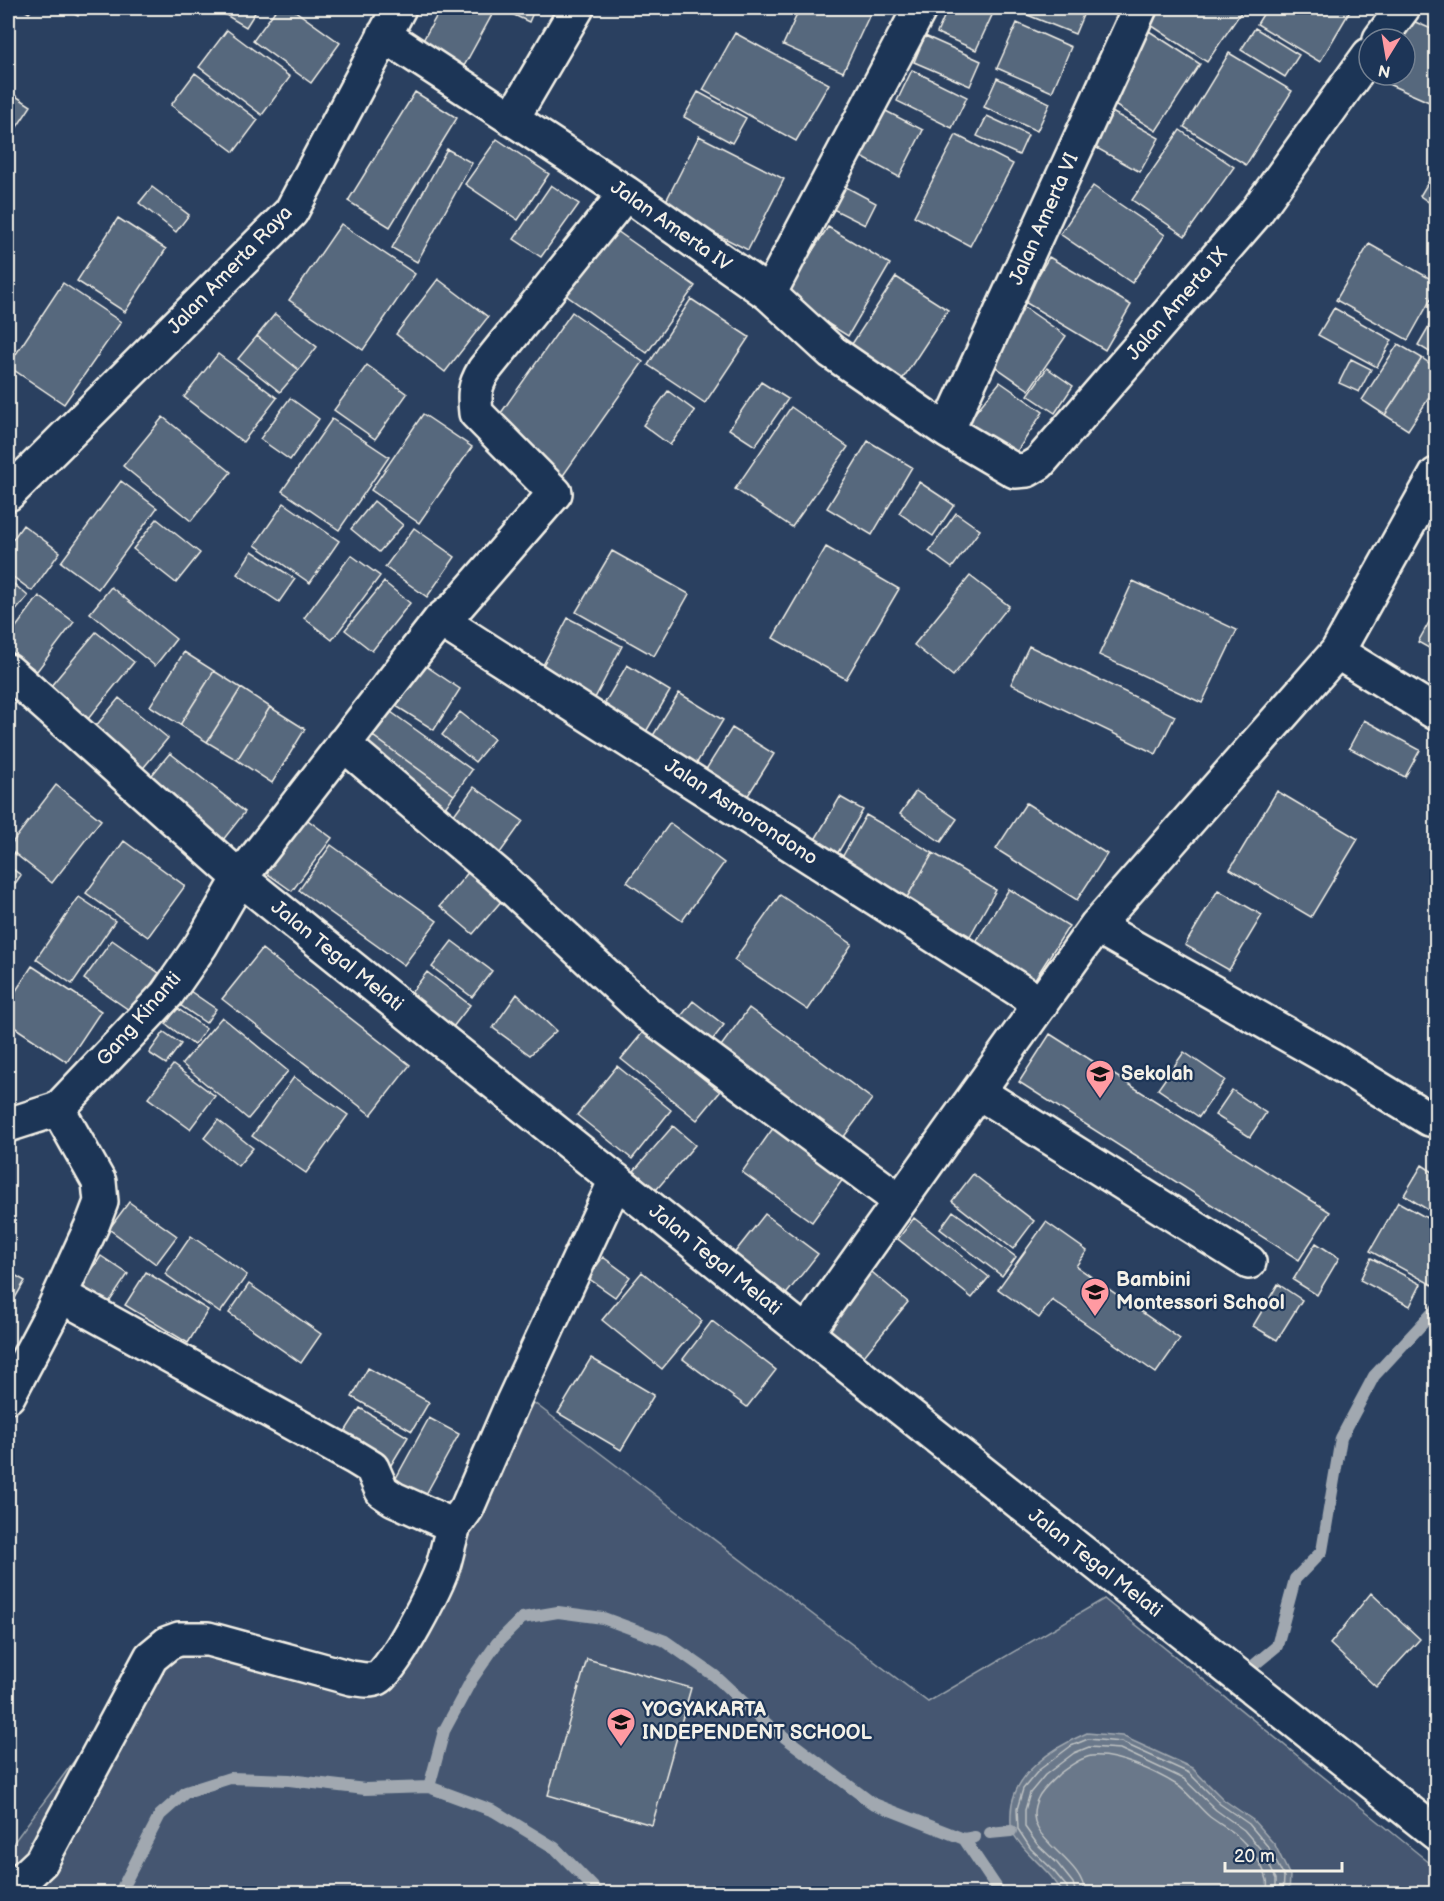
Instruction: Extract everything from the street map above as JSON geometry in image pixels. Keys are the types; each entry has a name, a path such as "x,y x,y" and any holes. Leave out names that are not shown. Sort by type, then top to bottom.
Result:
{"street":[{"path":"512,119 577,8"},
{"path":"769,294 920,8"},
{"name":"Jalan Amerta VI","path":"947,431 1140,8"},
{"path":"1389,27 1403,8"},
{"name":"Jalan Amerta IV","path":"392,21 512,119 626,193 769,294 832,352 947,431"},
{"name":"Jalan Amerta Raya","path":"8,494 291,212 392,21"},
{"name":"Jalan Amerta IX","path":"947,431 1015,471 1027,470 1039,464 1254,215 1357,72"},
{"name":"Gang Kinanti","path":"8,1125 58,1109 167,994 201,945 240,878 343,744 440,620 456,607 555,493 476,413 474,398 476,384 484,370 626,193"},
{"path":"806,1333 1096,926 1337,652 1437,475"},
{"name":"Jalan Asmorondono","path":"440,620 1041,1004"},
{"path":"1337,652 1437,712"},
{"name":"Jalan Tegal Melati","path":"8,671 240,878 806,1333 1437,1833"},
{"path":"343,744 498,875 648,1014 900,1201"},
{"path":"1096,926 1334,1061 1429,1119"},
{"path":"978,1092 1249,1262"},
{"path":"8,1396 60,1295 101,1202 99,1182 58,1109"},
{"path":"8,1885 24,1878 41,1862 151,1657 168,1643 179,1639 208,1639 368,1681 380,1678 388,1670 404,1645 437,1580 443,1567 454,1526 467,1508 512,1404 616,1180"},
{"path":"60,1295 354,1457 372,1468 382,1491 394,1499 454,1526"}],"shaded area":[{"path":"521,1393 928,1702 1104,1599 1436,1868 1436,1882 1429,1894 8,1894 8,1850 152,1656 184,1648 358,1693 408,1630"}],"water":[{"path":"1087,1733 1122,1736 1192,1768 1224,1800 1253,1820 1275,1845 1290,1876 1289,1893 1064,1893 1013,1833 1011,1814 1013,1800 1026,1774 1048,1754"}],"building":[{"path":"21,8 33,8 29,13"},
{"path":"63,8 83,8 78,16"},
{"path":"214,8 258,8 246,27"},
{"path":"277,8 291,8 340,43 311,83 253,41"},
{"path":"441,8 482,8 493,13 464,66 421,44"},
{"path":"499,8 535,8 529,22"},
{"path":"800,8 861,8 871,12 843,72 783,45"},
{"path":"948,8 985,8 994,11 976,50 937,33"},
{"path":"1028,8 1086,8 1075,34 1025,14"},
{"path":"1143,8 1244,8 1207,62 1137,16"},
{"path":"1267,8 1344,8 1350,11 1320,62 1257,24"},
{"path":"1406,18 1436,31 1436,105 1395,87 1417,87 1417,27 1402,27"},
{"path":"1017,23 1071,47 1052,92 997,68"},
{"path":"1255,28 1299,55 1285,77 1241,50"},
{"path":"227,30 290,77 262,115 199,67"},
{"path":"1149,31 1200,64 1156,131 1105,99"},
{"path":"735,33 829,84 796,141 703,90"},
{"path":"925,36 981,61 970,86 914,62"},
{"path":"1229,53 1292,91 1246,165 1184,127"},
{"path":"912,70 967,97 952,128 897,101"},
{"path":"195,73 258,120 234,152 171,105"},
{"path":"997,78 1050,103 1037,131 984,107"},
{"path":"8,91 31,106 9,139 8,138"},
{"path":"415,92 457,118 390,227 348,201"},
{"path":"698,92 746,118 732,143 684,117"},
{"path":"876,106 923,130 899,177 852,152"},
{"path":"1103,107 1159,138 1140,172 1084,141"},
{"path":"987,116 1028,135 1019,155 977,136"},
{"path":"1180,130 1234,167 1185,236 1132,200"},
{"path":"956,135 1013,164 970,246 914,216"},
{"path":"699,136 784,179 748,250 663,207"},
{"path":"497,139 549,174 518,220 465,184"},
{"path":"447,149 472,163 417,262 392,248"},
{"path":"1436,169 1436,207 1420,196"},
{"path":"831,179 876,203 865,225 819,202"},
{"path":"551,185 579,204 541,257 514,239"},
{"path":"1093,186 1165,235 1132,283 1060,234"},
{"path":"152,187 189,215 176,232 139,203"},
{"path":"118,218 166,249 125,312 77,281"},
{"path":"341,224 415,274 363,350 289,300"},
{"path":"607,224 695,286 647,353 560,291"},
{"path":"828,227 890,264 848,336 783,296"},
{"path":"1369,244 1436,282 1436,290 1408,340 1336,300"},
{"path":"1049,257 1131,305 1105,350 1023,301"},
{"path":"896,277 948,310 900,383 848,350"},
{"path":"438,279 488,317 445,372 396,334"},
{"path":"63,283 121,322 64,404 8,366"},
{"path":"691,299 749,337 705,403 648,365"},
{"path":"1021,305 1066,336 1029,390 983,358"},
{"path":"1334,308 1392,340 1377,367 1318,335"},
{"path":"572,312 643,362 562,477 491,427"},
{"path":"275,314 317,347 299,370 257,336"},
{"path":"1436,314 1436,356 1418,345"},
{"path":"257,336 299,370 280,392 238,359"},
{"path":"1398,344 1422,358 1385,415 1362,400"},
{"path":"218,354 277,398 243,442 184,397"},
{"path":"1422,358 1436,368 1436,387 1408,430 1385,415"},
{"path":"1351,359 1371,369 1359,392 1339,383"},
{"path":"367,365 407,394 375,439 334,410"},
{"path":"1047,368 1073,386 1055,413 1028,395"},
{"path":"761,382 788,399 755,446 729,429"},
{"path":"1000,382 1043,412 1012,459 965,425"},
{"path":"668,391 695,411 670,445 643,425"},
{"path":"290,398 319,419 290,460 260,439"},
{"path":"791,407 848,447 792,527 735,489"},
{"path":"423,414 472,447 419,523 371,490"},
{"path":"163,417 231,472 191,521 123,466"},
{"path":"332,419 389,457 339,530 282,491"},
{"path":"868,441 912,467 872,535 827,508"},
{"path":"121,481 157,508 98,589 61,562"},
{"path":"919,482 954,505 933,536 899,513"},
{"path":"374,501 403,525 379,552 351,529"},
{"path":"284,503 339,541 310,583 255,545"},
{"path":"956,513 980,530 952,568 929,551"},
{"path":"157,519 200,553 176,583 133,549"},
{"path":"23,525 60,552 32,591 8,573 8,546"},
{"path":"414,528 455,557 427,597 385,567"},
{"path":"826,547 899,589 846,679 773,638"},
{"path":"252,551 295,579 279,602 237,574"},
{"path":"612,551 689,594 654,656 576,612"},
{"path":"351,555 380,576 332,640 304,618"},
{"path":"970,576 1009,606 953,676 914,645"},
{"path":"8,579 28,596 8,620"},
{"path":"1133,581 1237,630 1202,703 1099,655"},
{"path":"384,582 410,603 372,651 345,630"},
{"path":"111,587 176,639 155,666 90,613"},
{"path":"39,596 74,622 37,671 8,649 8,638"},
{"path":"1436,610 1436,652 1418,642"},
{"path":"568,618 622,646 595,698 541,669"},
{"path":"96,632 134,662 88,719 50,687"},
{"path":"1029,646 1175,716 1156,754 1011,684"},
{"path":"184,652 214,671 180,725 150,706"},
{"path":"423,664 460,689 434,730 396,706"},
{"path":"627,665 670,691 640,742 597,716"},
{"path":"214,671 241,688 207,742 180,725"},
{"path":"241,688 270,707 237,760 207,742"},
{"path":"679,693 723,720 690,774 646,747"},
{"path":"119,698 168,738 135,778 86,738"},
{"path":"270,707 305,729 272,783 237,760"},
{"path":"391,712 472,770 454,795 373,736"},
{"path":"460,712 494,739 475,762 442,735"},
{"path":"1364,720 1420,750 1405,777 1349,748"},
{"path":"732,728 774,754 747,797 705,771"},
{"path":"373,736 454,795 438,818 361,755"},
{"path":"170,753 245,812 219,845 143,786"},
{"path":"1436,783 1436,799 1429,794"},
{"path":"56,785 101,820 52,883 8,848"},
{"path":"474,787 523,821 497,857 448,823"},
{"path":"916,791 957,819 941,842 900,814"},
{"path":"1277,791 1358,839 1311,917 1230,869"},
{"path":"840,797 863,810 836,856 813,843"},
{"path":"1026,803 1107,854 1077,900 996,849"},
{"path":"301,815 332,838 292,891 261,869"},
{"path":"866,815 933,853 906,899 840,861"},
{"path":"670,823 724,863 682,921 627,882"},
{"path":"124,841 185,886 148,937 86,893"},
{"path":"331,845 437,921 404,965 299,890"},
{"path":"933,853 996,890 970,936 906,899"},
{"path":"476,863 510,891 473,934 440,906"},
{"path":"8,866 21,875 8,894"},
{"path":"1009,889 1069,926 1031,985 972,948"},
{"path":"1218,890 1262,915 1229,970 1185,945"},
{"path":"780,895 852,944 808,1010 734,960"},
{"path":"79,897 115,921 72,984 36,959"},
{"path":"112,940 159,973 132,1012 84,979"},
{"path":"452,941 492,971 472,997 432,967"},
{"path":"262,949 410,1065 371,1115 222,999"},
{"path":"32,966 101,1011 67,1062 8,1023 8,1003"},
{"path":"427,972 470,1005 453,1027 410,994"},
{"path":"187,989 216,1009 206,1023 177,1003"},
{"path":"517,994 556,1031 530,1055 493,1028"},
{"path":"693,1001 724,1025 706,1048 675,1024"},
{"path":"177,1008 206,1029 194,1045 166,1024"},
{"path":"749,1008 872,1099 840,1142 718,1050"},
{"path":"222,1017 288,1071 248,1119 182,1064"},
{"path":"644,1031 720,1092 697,1120 621,1059"},
{"path":"164,1032 181,1044 166,1064 149,1053"},
{"path":"1050,1034 1330,1212 1299,1260 1019,1082"},
{"path":"1184,1052 1225,1080 1199,1117 1158,1089"},
{"path":"173,1065 215,1096 190,1129 148,1098"},
{"path":"617,1066 671,1110 632,1159 577,1115"},
{"path":"294,1077 348,1115 306,1173 252,1136"},
{"path":"1232,1090 1266,1113 1250,1137 1215,1115"},
{"path":"218,1120 253,1148 238,1166 204,1138"},
{"path":"776,1124 846,1175 812,1222 742,1172"},
{"path":"673,1126 695,1145 656,1190 634,1171"},
{"path":"1422,1165 1436,1174 1436,1215 1404,1195"},
{"path":"973,1174 1034,1221 1013,1249 952,1201"},
{"path":"129,1202 177,1236 156,1264 109,1229"},
{"path":"1398,1202 1436,1223 1436,1287 1370,1251"},
{"path":"953,1211 1016,1257 1002,1276 940,1229"},
{"path":"765,1214 818,1254 780,1302 728,1261"},
{"path":"914,1218 989,1277 972,1298 898,1239"},
{"path":"1046,1222 1087,1251 1076,1266 1180,1339 1156,1373 1052,1300 1039,1318 998,1289"},
{"path":"191,1236 247,1275 220,1313 165,1274"},
{"path":"1316,1243 1339,1258 1317,1295 1293,1280"},
{"path":"101,1256 128,1274 106,1307 79,1290"},
{"path":"603,1257 630,1277 615,1297 588,1278"},
{"path":"1371,1258 1421,1284 1410,1306 1360,1280"},
{"path":"867,1268 908,1302 860,1361 819,1327"},
{"path":"8,1271 25,1281 8,1310"},
{"path":"146,1272 208,1310 188,1343 125,1305"},
{"path":"642,1272 702,1321 662,1369 602,1320"},
{"path":"249,1284 321,1334 301,1363 229,1313"},
{"path":"1278,1284 1302,1300 1277,1340 1253,1326"},
{"path":"712,1321 776,1370 747,1407 683,1359"},
{"path":"591,1358 654,1395 621,1450 558,1413"},
{"path":"368,1368 429,1402 412,1431 352,1397"},
{"path":"360,1408 408,1437 388,1470 339,1441"},
{"path":"429,1418 459,1434 420,1505 390,1489"},
{"path":"1371,1593 1420,1639 1376,1687 1330,1644"},
{"path":"587,1659 691,1688 652,1825 548,1795"}],"waterway":[{"path":"1428,8 1436,11"},
{"path":"1248,1670 1277,1646 1295,1579 1322,1551 1341,1438 1374,1376 1436,1309"},
{"path":"429,1787 444,1731 472,1679 497,1643 522,1618 558,1612 603,1618 665,1641 715,1676 767,1724 872,1803 964,1839 975,1837"},
{"path":"119,1894 160,1815 186,1792 230,1778 289,1780 365,1789 429,1787 494,1811 555,1848 600,1894"},
{"path":"990,1833 1011,1831"},
{"path":"964,1839 1001,1894"}],"place":[{"name":"Sekolah","path":"1100,1100"},
{"name":"Bambini Montessori School","path":"1095,1318"},
{"name":"YOGYAKARTA INDEPENDENT SCHOOL","path":"621,1748"}]}
